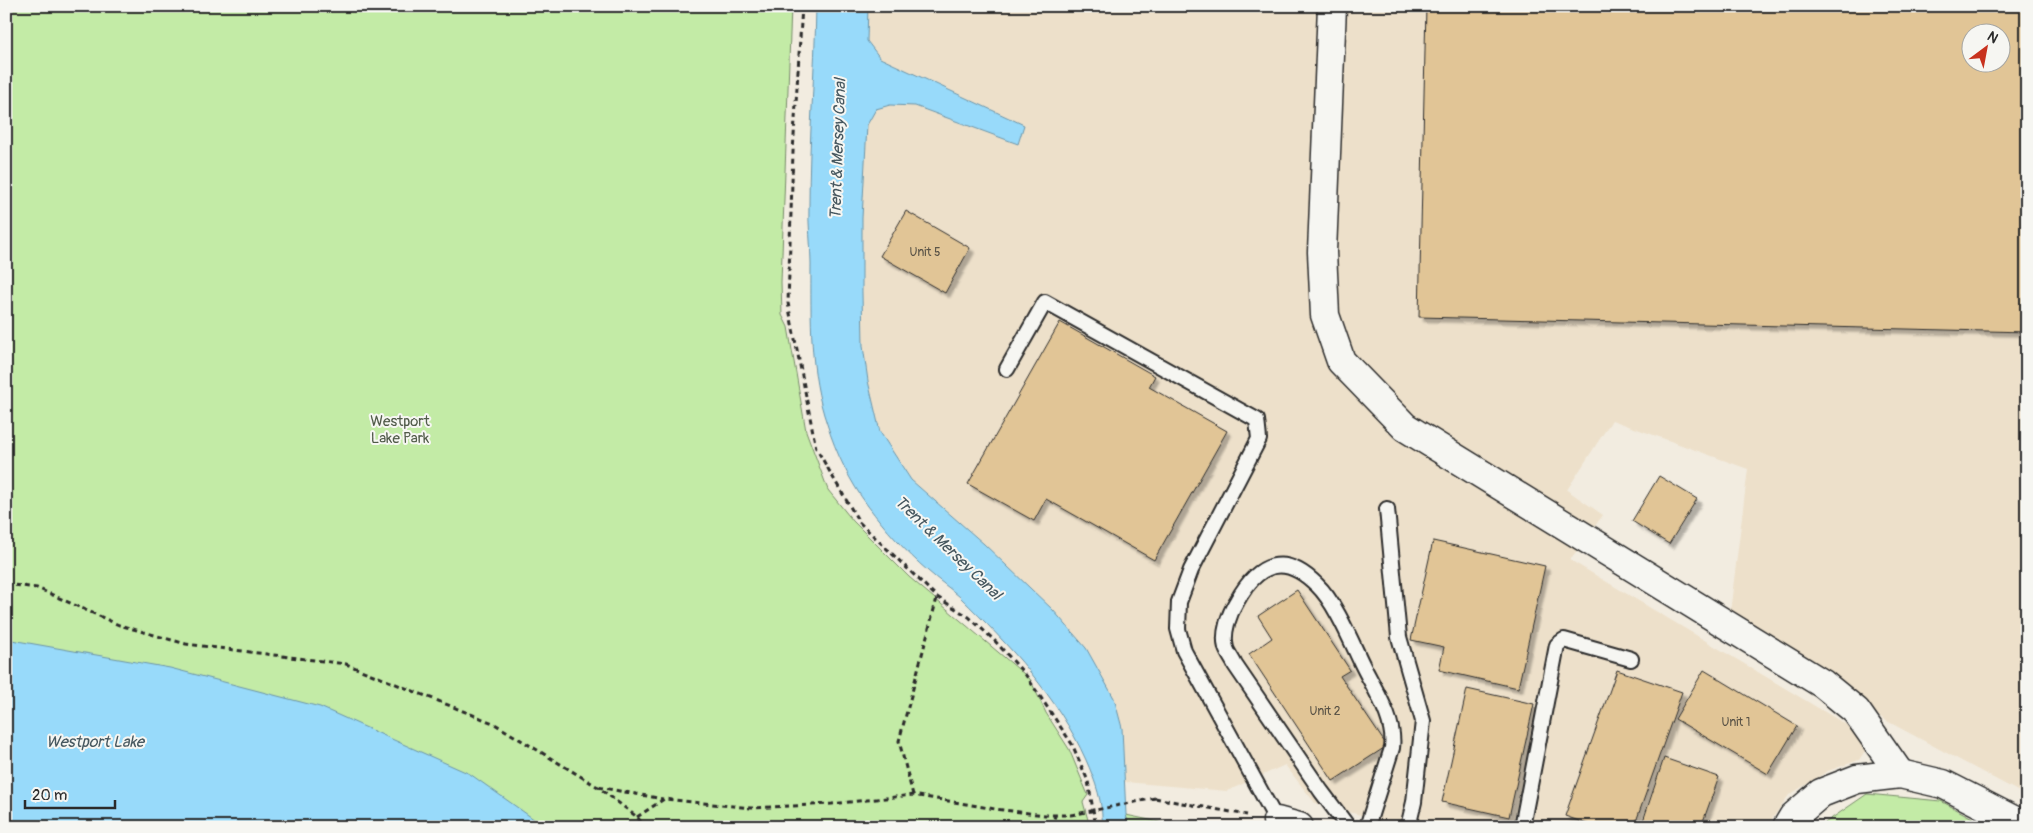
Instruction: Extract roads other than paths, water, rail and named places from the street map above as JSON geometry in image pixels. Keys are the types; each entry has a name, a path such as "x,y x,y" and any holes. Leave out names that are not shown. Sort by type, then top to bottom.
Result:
{"street":[{"path":"1332,6 1322,252 1325,315 1341,361 1405,427 1823,684 1856,710 1900,774"},
{"path":"1787,827 1793,818 1821,793 1857,779 1900,774 1942,784 2027,827"}],"lane":[{"path":"1007,369 1045,302 1257,420 1259,439 1191,570 1179,602 1178,629 1184,651 1288,824"},
{"path":"1387,509 1399,637 1423,721 1414,802 1408,827"},
{"path":"1348,827 1235,665 1226,648 1226,628 1230,612 1243,589 1260,570 1278,565 1296,569 1318,585 1339,616 1385,712 1394,738 1367,827"},
{"path":"1522,827 1558,645 1564,640 1631,659"}],"water":[{"name":"Trent & Mersey Canal","path":"816,6 868,6 867,41 880,58 1024,125 1018,144 915,106 890,105 876,109 867,125 862,218 863,346 868,381 880,432 911,480 984,544 1053,610 1086,648 1114,698 1122,728 1126,815 1129,827 1102,827 1102,810 1096,784 1075,737 1047,693 1014,653 978,615 960,597 920,564 889,532 855,487 835,446 821,404 817,385 811,325 809,180"},
{"name":"Westport Lake","path":"6,639 170,668 320,707 470,774 545,827 6,827"}],"park label":[{"name":"Westport Lake Park","path":"400,430"}]}
